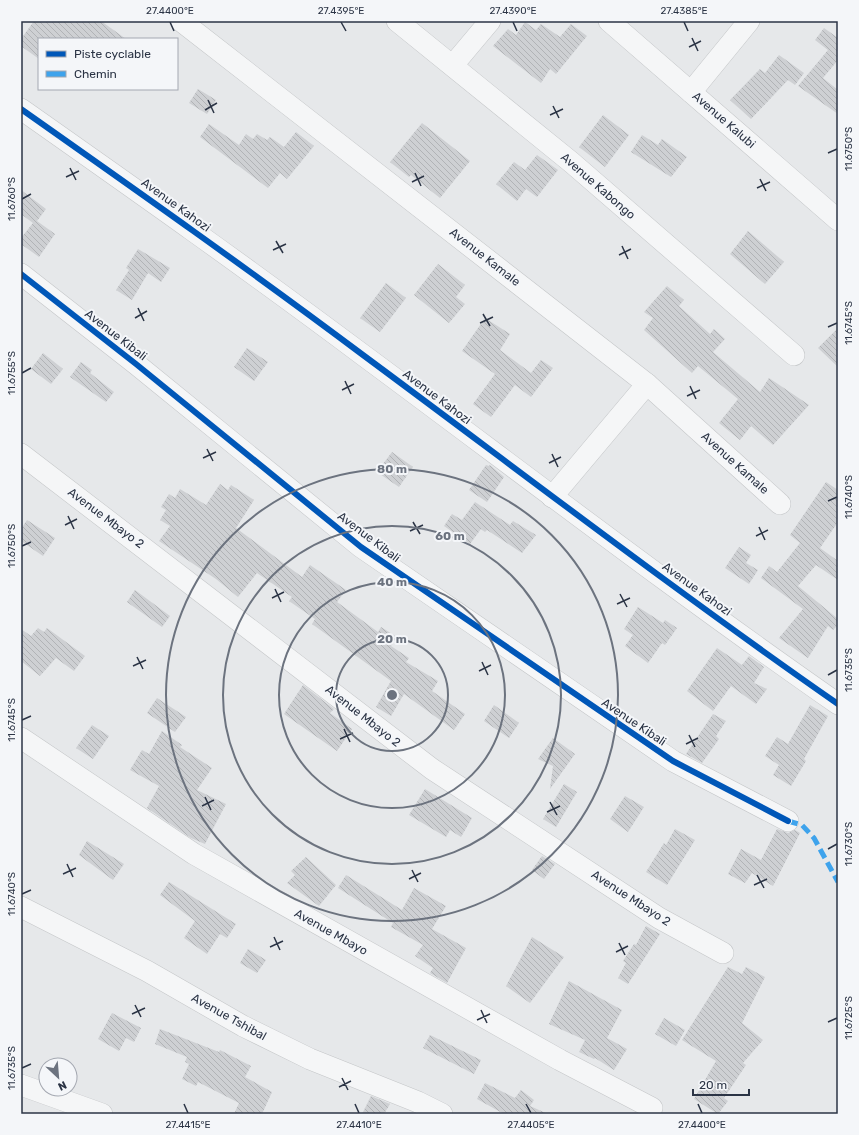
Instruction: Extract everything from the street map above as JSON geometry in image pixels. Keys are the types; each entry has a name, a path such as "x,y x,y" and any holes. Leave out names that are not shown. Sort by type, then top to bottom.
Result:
{"street":[{"name":"Avenue Kamale","path":"181,21 647,384 780,504"},
{"name":"Avenue Kabongo","path":"397,21 571,162 794,355"},
{"path":"453,65 490,21"},
{"name":"Avenue Kalubi","path":"609,21 838,220"},
{"path":"691,92 749,21"},
{"name":"Avenue Kahozi","path":"21,109 362,354 552,497 838,704"},
{"name":"Avenue Kibali","path":"21,274 136,364 361,547 673,761 788,821"},
{"path":"552,497 647,384"},
{"name":"Avenue Mbayo 2","path":"21,454 432,769 659,918 723,953"},
{"name":"Avenue Mbayo","path":"21,738 194,854 560,1060 652,1108"},
{"name":"Avenue Tshibal","path":"21,907 147,971 242,1026 310,1059 418,1102 442,1114"},
{"path":"21,1085 102,1114"}],"building":[{"path":"34,21 101,21 125,38 38,38 38,58 21,46 21,39"},
{"path":"525,22 536,30 541,24 560,37 571,24 587,36 556,74 550,69 541,83 493,46 508,29 516,35"},
{"path":"824,28 838,38 838,60 823,78 838,90 838,114 798,86 828,50 815,40"},
{"path":"779,55 804,73 795,85 788,80 751,119 730,100 760,69 765,73"},
{"path":"198,89 216,100 207,114 189,103"},
{"path":"603,115 629,135 605,167 579,147"},
{"path":"422,123 470,161 440,198 411,175 409,177 390,162"},
{"path":"209,124 239,145 246,134 253,139 257,134 267,140 270,137 284,147 296,132 314,146 287,179 280,173 268,188 200,137"},
{"path":"642,135 658,145 662,139 687,157 671,177 631,152"},
{"path":"537,155 558,170 537,197 526,189 517,201 496,184 514,162 525,170"},
{"path":"21,190 46,209 37,221 55,234 39,257 21,244 21,238 33,223 21,214"},
{"path":"748,231 784,262 765,284 730,254"},
{"path":"138,249 170,268 161,282 148,273 132,300 116,290 129,270 126,268"},
{"path":"438,264 465,285 456,297 465,304 449,323 414,295"},
{"path":"386,283 406,298 380,332 360,318"},
{"path":"667,286 684,300 679,306 710,334 714,329 725,339 713,352 760,392 769,378 809,405 773,445 751,426 740,440 719,423 738,399 698,366 692,373 644,330 653,318 644,312"},
{"path":"485,318 510,334 500,350 531,373 541,360 553,368 531,397 515,385 491,417 473,404 495,374 462,351"},
{"path":"838,328 838,367 818,348"},
{"path":"247,348 268,362 254,381 234,367"},
{"path":"43,353 63,369 51,384 31,369"},
{"path":"81,362 92,370 90,373 114,392 106,402 70,377"},
{"path":"392,452 413,467 399,487 377,472"},
{"path":"486,465 490,465 504,477 487,502 469,490"},
{"path":"826,482 838,490 838,522 820,548 838,561 838,580 816,565 798,586 838,619 838,625 833,630 828,626 808,658 779,638 803,609 761,578 769,566 777,572 800,543 790,535"},
{"path":"220,484 228,490 231,485 254,500 236,528 302,577 310,565 346,590 337,602 378,632 381,627 397,637 391,646 409,658 406,662 438,681 432,691 465,714 454,730 404,694 391,716 376,707 391,681 312,624 315,619 289,601 292,597 257,573 238,597 216,579 159,541 170,526 160,520 166,510 161,507 169,494 175,498 180,489 206,505"},
{"path":"475,502 510,525 513,521 536,535 522,553 487,530 485,532 481,529 470,544 444,526 452,514 462,520"},
{"path":"27,520 55,538 43,556 21,541 21,529"},
{"path":"739,547 751,555 746,563 758,570 749,584 725,568"},
{"path":"135,590 170,616 162,627 127,602"},
{"path":"638,607 663,623 665,620 677,628 665,645 662,643 648,663 625,646 633,635 624,629"},
{"path":"38,628 44,632 47,628 85,656 74,671 56,658 40,676 21,661 21,629 31,636"},
{"path":"717,648 742,665 749,656 764,667 754,683 767,689 756,704 731,686 713,711 687,691"},
{"path":"303,685 334,709 330,713 352,729 337,751 284,714"},
{"path":"157,698 186,717 175,732 147,713"},
{"path":"494,705 519,723 509,738 484,721"},
{"path":"810,705 828,716 804,759 806,761 791,786 773,775 779,765 765,756 777,737 788,744"},
{"path":"713,714 726,721 716,736 719,739 702,763 686,754"},
{"path":"92,725 109,736 93,759 76,748"},
{"path":"162,731 182,745 180,747 212,768 197,790 226,804 205,844 191,838 147,808 159,786 130,770 142,750 149,754"},
{"path":"553,738 575,754 550,789 553,766 538,759"},
{"path":"564,784 577,792 556,827 543,819"},
{"path":"425,789 472,818 461,837 450,830 446,837 409,815"},
{"path":"625,796 644,807 628,832 610,819"},
{"path":"675,829 695,840 667,885 646,872 664,843 666,845"},
{"path":"777,829 788,833 795,830 800,833 773,886 752,873 745,883 728,874 741,849 761,860"},
{"path":"87,841 124,864 113,880 79,855"},
{"path":"542,856 555,864 544,879 532,870"},
{"path":"306,857 336,885 319,906 287,883 295,875 291,871"},
{"path":"346,875 402,910 414,888 446,906 432,929 466,948 447,983 430,973 433,968 415,956 423,945 391,927 393,923 338,888"},
{"path":"169,882 236,924 227,938 220,934 207,954 184,938 195,921 160,895"},
{"path":"646,926 660,934 628,984 618,978 626,963 623,961 634,944 636,945"},
{"path":"532,937 564,957 530,1003 506,986"},
{"path":"248,949 266,960 257,973 240,963"},
{"path":"728,967 742,974 746,967 765,977 742,1023 763,1040 743,1063 746,1065 724,1098 728,1101 718,1114 694,1099 716,1061 682,1040"},
{"path":"569,981 622,1010 607,1038 627,1049 614,1070 595,1058 594,1059 579,1052 585,1040 549,1024"},
{"path":"112,1013 141,1028 134,1042 126,1038 119,1051 98,1039"},
{"path":"664,1018 685,1030 676,1046 655,1034"},
{"path":"160,1029 219,1052 220,1050 251,1066 245,1077 272,1092 262,1114 234,1114 239,1103 198,1082 196,1086 182,1079 189,1064 185,1062 187,1057 155,1044"},
{"path":"430,1035 481,1060 474,1074 423,1048"},
{"path":"485,1083 515,1098 521,1090 534,1100 530,1106 548,1114 504,1114 477,1099"},
{"path":"371,1096 390,1104 384,1114 362,1114"}],"marked path":[{"path":"788,821 802,825 814,838 838,882"}],"cycle path":[{"path":"21,109 321,324 659,575 838,704"},
{"path":"21,274 136,364 361,547 673,761 788,821"}]}
